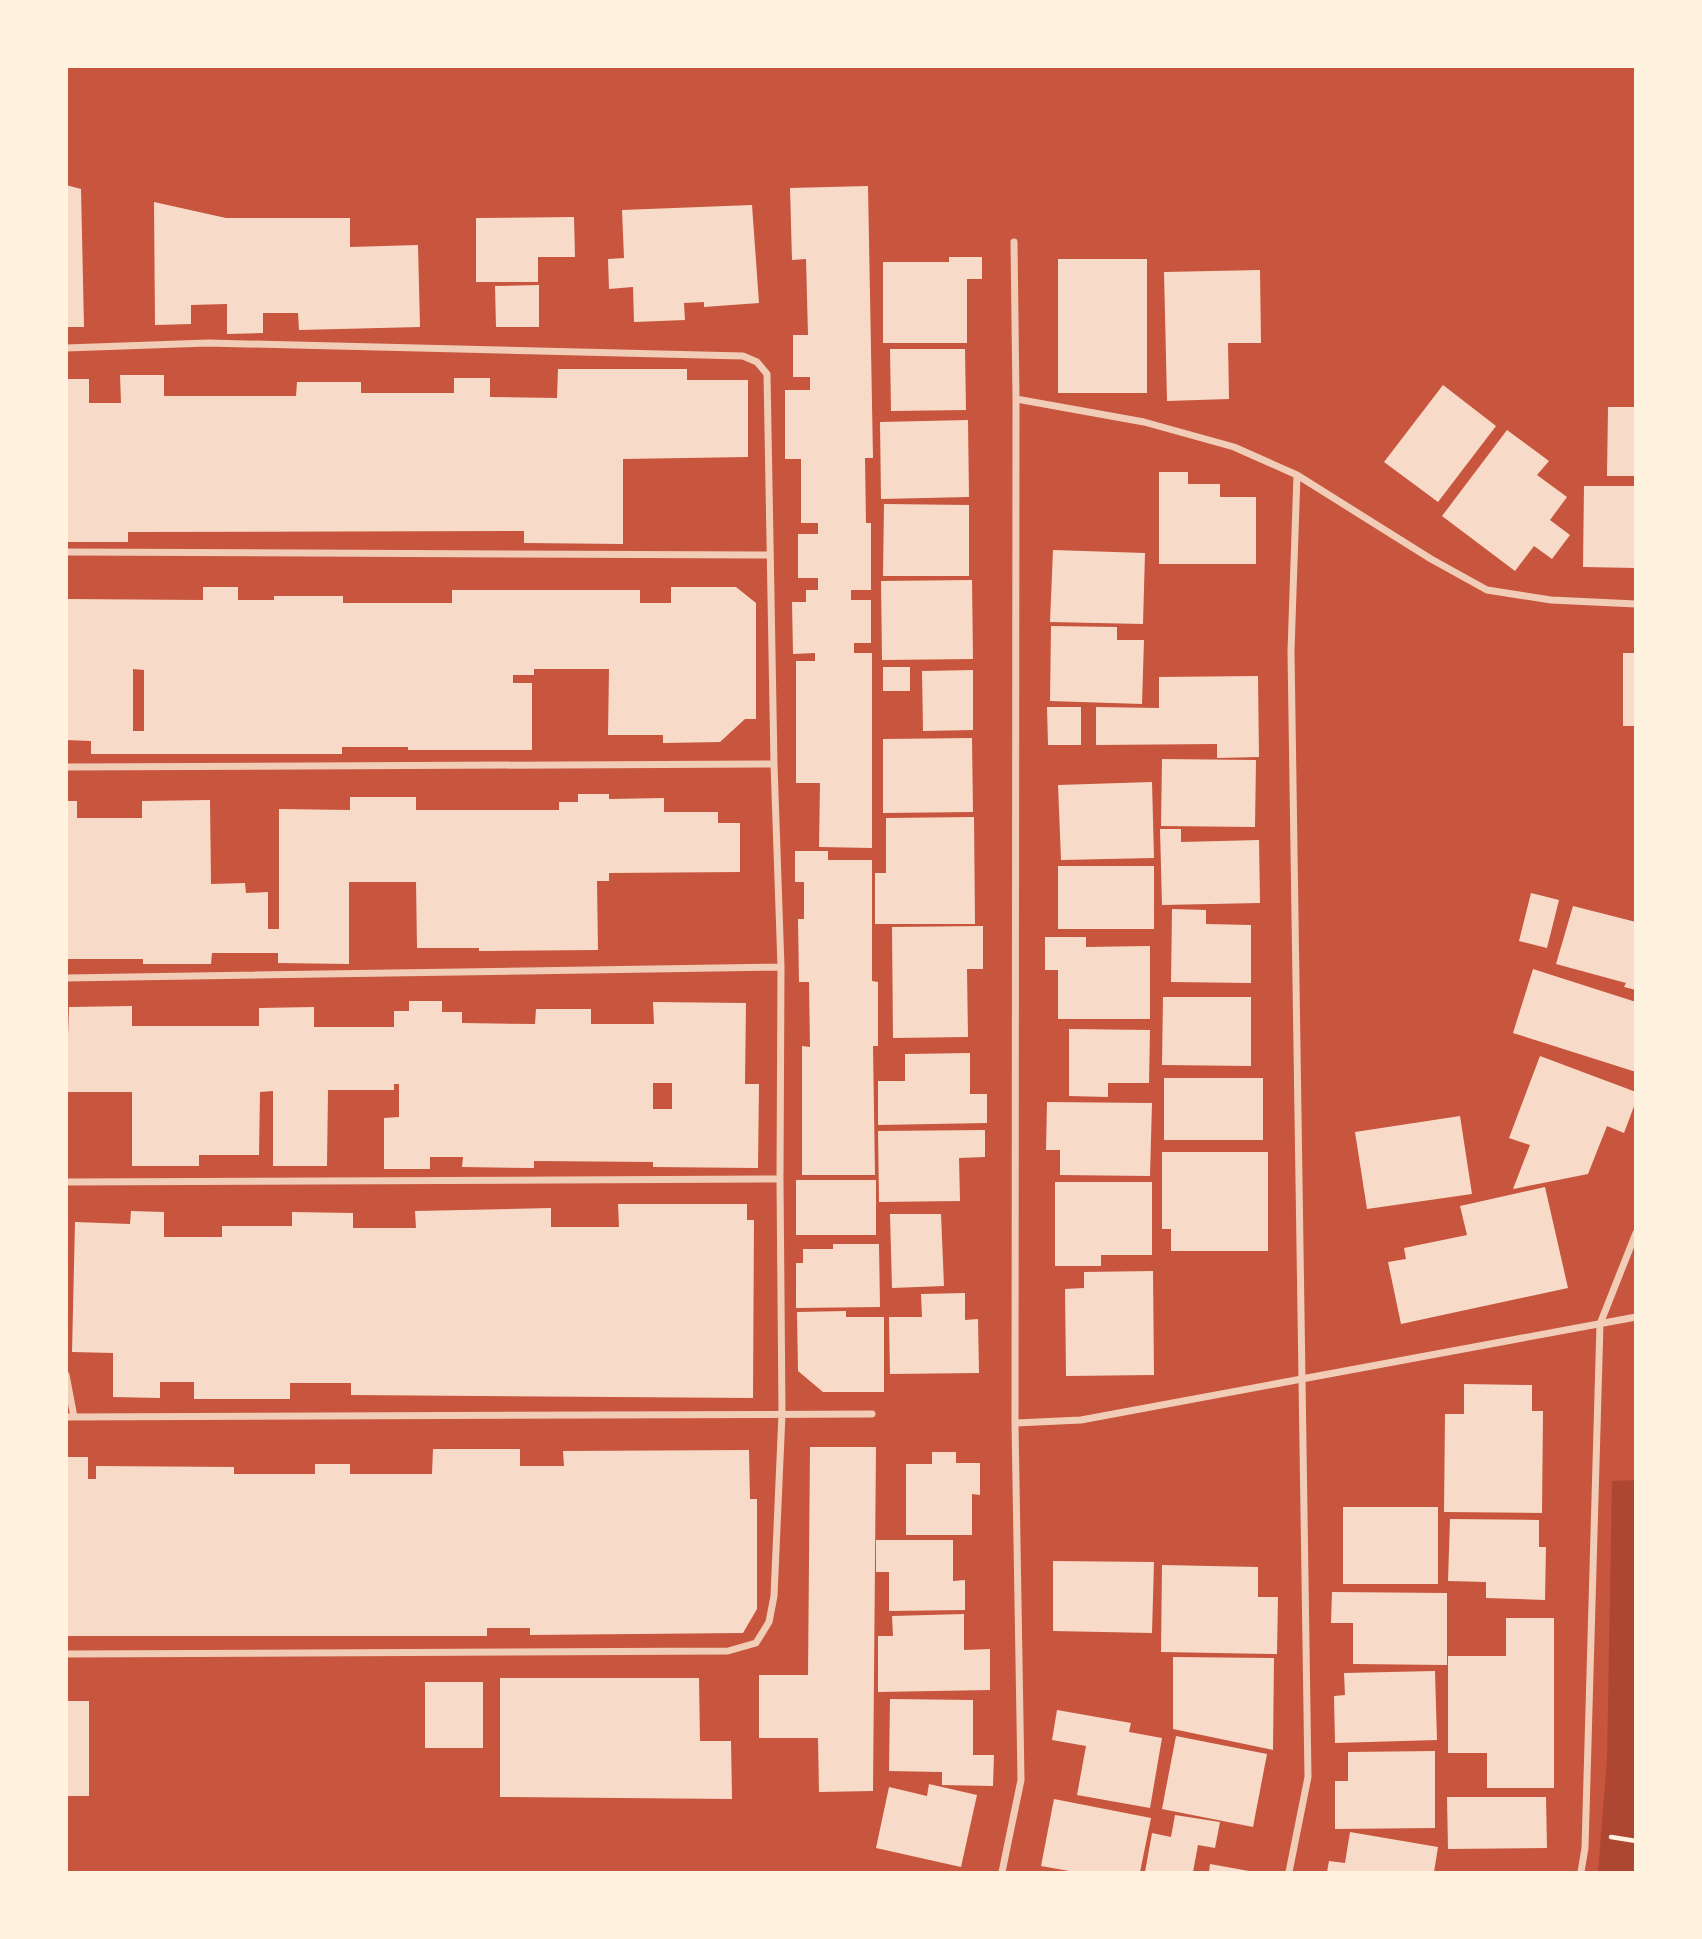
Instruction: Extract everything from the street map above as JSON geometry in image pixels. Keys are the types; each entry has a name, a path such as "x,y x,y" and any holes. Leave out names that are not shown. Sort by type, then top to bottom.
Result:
{"street":[{"path":"1002,1872 1021,1780 1015,1423 1014,242"},
{"path":"66,348 208,343 743,356 757,362 767,374 774,764 782,967 782,1414 774,1596 769,1622 756,1643 728,1651 66,1654"},
{"path":"1016,398 1144,422 1234,447 1297,475 1431,559 1487,590 1551,600 1636,604"},
{"path":"1289,1872 1308,1777 1291,651 1297,475"},
{"path":"66,552 770,555"},
{"path":"66,767 774,764"},
{"path":"66,978 782,967"},
{"path":"66,1182 780,1179"},
{"path":"1581,1872 1586,1848 1600,1324 1636,1233"},
{"path":"1015,1423 1081,1420 1636,1317"},
{"path":"66,1375 70,1417 872,1414"}],"shaded area":[{"path":"1635,1480 1635,1872 1598,1872 1607,1760 1612,1481"}],"building":[{"path":"66,185 81,189 84,327 66,327"},
{"path":"868,186 873,458 865,458 866,523 871,523 871,590 851,590 851,600 871,600 871,643 854,643 854,653 872,653 872,848 819,847 820,783 796,783 796,661 815,661 815,653 793,654 792,602 806,602 806,590 818,590 818,578 798,578 798,534 818,534 818,523 801,523 801,459 785,459 785,390 810,390 810,377 793,377 793,335 808,335 806,259 792,260 790,188"},
{"path":"154,202 226,218 350,218 350,247 418,245 420,327 299,330 298,313 263,313 263,333 227,334 227,304 191,305 191,324 155,325"},
{"path":"752,205 759,303 704,307 704,302 684,303 685,320 634,322 633,287 609,289 608,259 624,258 622,210"},
{"path":"574,217 575,257 538,257 538,282 476,282 476,218"},
{"path":"949,257 982,257 982,279 967,279 967,343 883,343 883,262 949,262"},
{"path":"1058,259 1147,259 1147,393 1058,393"},
{"path":"1260,270 1261,343 1228,343 1229,399 1167,401 1164,272"},
{"path":"539,285 539,327 496,327 495,286"},
{"path":"890,349 965,349 966,410 891,411"},
{"path":"558,369 687,369 687,380 748,380 748,457 623,459 623,544 524,543 524,531 128,532 128,542 66,542 66,379 89,379 89,403 121,403 120,375 164,375 164,396 296,396 297,382 361,382 361,393 454,393 454,378 490,378 490,397 557,398"},
{"path":"1443,385 1496,426 1438,502 1384,462"},
{"path":"1608,407 1636,407 1636,476 1607,476"},
{"path":"968,420 969,497 881,499 880,422"},
{"path":"1507,430 1549,461 1537,475 1567,497 1550,520 1570,535 1552,559 1534,546 1515,571 1442,516"},
{"path":"1159,472 1188,472 1188,484 1220,484 1220,497 1256,497 1256,564 1159,564"},
{"path":"1584,486 1636,486 1636,568 1583,567"},
{"path":"884,504 969,505 969,576 883,576"},
{"path":"1053,550 1145,553 1143,624 1050,622"},
{"path":"972,580 973,659 882,660 881,581"},
{"path":"203,587 238,587 238,600 274,600 274,596 343,596 343,603 452,603 452,590 640,590 640,603 671,603 671,587 736,587 756,603 756,719 745,719 720,742 663,743 663,735 608,735 609,669 534,669 534,675 513,675 513,683 532,683 532,750 342,747 342,754 91,754 91,741 66,740 66,599 203,600","holes":["133,669 144,670 144,731 133,731"]},
{"path":"1051,626 1117,627 1117,640 1144,640 1142,704 1050,701"},
{"path":"1623,653 1636,653 1636,726 1623,726"},
{"path":"883,667 910,667 910,691 883,691"},
{"path":"973,670 973,730 923,731 922,671"},
{"path":"1258,676 1259,757 1217,758 1217,744 1096,745 1096,707 1159,708 1159,677"},
{"path":"1047,707 1081,707 1081,745 1048,745"},
{"path":"972,738 973,812 883,813 883,739"},
{"path":"1162,759 1256,760 1255,827 1161,826"},
{"path":"1152,782 1154,858 1061,860 1058,785"},
{"path":"578,794 609,794 609,799 664,798 664,812 718,812 718,823 740,823 740,872 609,873 609,881 597,881 598,950 479,951 479,948 417,948 416,882 349,882 349,964 278,963 278,953 212,953 211,964 143,964 143,959 67,959 66,801 77,801 77,818 142,818 142,801 210,800 211,884 245,883 246,893 268,892 268,929 279,929 279,809 350,810 350,797 416,797 416,810 559,810 559,802 578,802"},
{"path":"974,817 975,924 875,924 875,873 886,873 886,818"},
{"path":"1160,829 1181,829 1181,842 1259,840 1260,903 1162,905"},
{"path":"795,851 828,851 828,860 872,860 872,981 878,982 878,1046 873,1046 875,1175 802,1175 802,1046 810,1047 809,982 799,982 798,919 804,919 804,882 795,882"},
{"path":"1058,866 1154,866 1154,929 1058,929"},
{"path":"1531,893 1559,900 1547,948 1519,941"},
{"path":"1573,906 1636,922 1636,990 1624,987 1626,983 1556,964"},
{"path":"1172,909 1206,910 1206,924 1251,925 1251,983 1171,982"},
{"path":"983,926 983,969 967,969 968,1037 893,1038 892,927"},
{"path":"1045,937 1086,937 1086,947 1150,946 1150,1019 1058,1019 1058,970 1045,970"},
{"path":"1533,969 1636,1002 1636,1072 1513,1033"},
{"path":"1163,997 1251,997 1251,1066 1162,1065"},
{"path":"409,1001 442,1001 442,1012 462,1012 462,1023 535,1024 536,1009 591,1009 591,1024 654,1024 653,1002 746,1003 745,1084 759,1084 758,1168 653,1167 653,1162 534,1161 534,1168 462,1167 463,1157 430,1157 430,1169 384,1169 384,1118 399,1117 399,1084 394,1084 394,1090 328,1090 327,1166 273,1166 273,1091 260,1092 259,1155 199,1155 199,1166 132,1166 132,1092 66,1092 69,1007 132,1006 132,1026 259,1026 259,1008 314,1007 314,1027 394,1027 394,1011 409,1011","holes":["653,1083 672,1083 672,1109 653,1109"]},
{"path":"1069,1029 1150,1030 1149,1083 1108,1083 1108,1097 1069,1096"},
{"path":"970,1053 970,1094 987,1094 987,1123 878,1125 878,1081 905,1081 905,1054"},
{"path":"1540,1056 1636,1092 1636,1101 1624,1133 1607,1126 1588,1174 1513,1189 1530,1145 1509,1138"},
{"path":"1164,1078 1263,1078 1263,1140 1164,1140"},
{"path":"1047,1102 1152,1103 1150,1176 1060,1175 1060,1150 1046,1150"},
{"path":"1460,1116 1472,1194 1367,1209 1355,1132"},
{"path":"985,1130 985,1157 959,1158 960,1201 879,1202 878,1131"},
{"path":"1162,1152 1268,1152 1268,1251 1171,1251 1171,1229 1162,1229"},
{"path":"796,1180 876,1180 876,1235 796,1235"},
{"path":"1055,1182 1152,1182 1152,1255 1101,1255 1101,1266 1055,1266"},
{"path":"1545,1187 1568,1288 1401,1324 1388,1262 1406,1259 1404,1248 1467,1235 1460,1206"},
{"path":"618,1204 747,1204 747,1220 754,1220 753,1398 351,1395 351,1383 290,1383 290,1399 194,1399 194,1382 160,1382 160,1398 113,1397 113,1353 72,1352 75,1222 130,1224 131,1211 164,1212 164,1237 222,1237 222,1226 292,1226 292,1212 353,1213 353,1228 416,1228 415,1211 551,1208 551,1227 619,1227"},
{"path":"890,1214 941,1214 944,1286 892,1288"},
{"path":"833,1244 879,1244 880,1307 796,1308 796,1263 803,1263 803,1249 833,1249"},
{"path":"1153,1271 1154,1375 1066,1376 1065,1289 1084,1288 1084,1272"},
{"path":"965,1293 965,1320 978,1319 979,1373 890,1374 889,1317 922,1317 921,1294"},
{"path":"846,1311 846,1317 884,1317 884,1392 823,1392 798,1371 797,1312"},
{"path":"1464,1384 1532,1385 1532,1411 1543,1411 1542,1513 1444,1512 1445,1414 1464,1414"},
{"path":"810,1447 876,1447 873,1791 819,1792 818,1738 759,1738 759,1675 808,1675"},
{"path":"433,1449 520,1449 520,1466 564,1466 563,1451 749,1450 750,1499 757,1499 757,1609 743,1633 530,1635 530,1628 487,1628 487,1636 66,1636 66,1457 88,1457 88,1479 96,1479 96,1466 234,1467 234,1474 315,1474 315,1464 350,1464 350,1474 432,1474"},
{"path":"932,1452 956,1452 956,1463 980,1463 980,1495 972,1494 972,1535 906,1535 906,1464 932,1464"},
{"path":"1343,1507 1438,1507 1438,1584 1343,1584"},
{"path":"1450,1519 1539,1520 1539,1547 1546,1547 1545,1600 1486,1598 1486,1582 1448,1581"},
{"path":"876,1540 953,1540 953,1581 965,1580 965,1610 889,1611 889,1572 876,1572"},
{"path":"1053,1561 1154,1562 1152,1633 1053,1631"},
{"path":"1162,1565 1258,1567 1258,1597 1278,1597 1277,1654 1161,1652"},
{"path":"1332,1592 1447,1593 1447,1665 1353,1664 1353,1623 1331,1623"},
{"path":"964,1614 964,1650 990,1649 990,1690 878,1692 878,1636 893,1636 892,1616"},
{"path":"1506,1618 1554,1618 1554,1788 1487,1788 1487,1753 1448,1753 1448,1656 1506,1656"},
{"path":"1173,1657 1274,1658 1273,1750 1173,1729"},
{"path":"1435,1671 1437,1740 1335,1743 1334,1696 1345,1695 1344,1673"},
{"path":"500,1678 699,1678 700,1741 731,1741 732,1799 500,1797"},
{"path":"425,1682 483,1682 483,1748 425,1748"},
{"path":"890,1699 973,1700 973,1755 994,1755 993,1786 942,1785 942,1772 889,1771"},
{"path":"66,1701 89,1701 89,1796 66,1796"},
{"path":"1057,1710 1131,1723 1129,1732 1162,1738 1150,1808 1077,1795 1086,1746 1052,1740"},
{"path":"1176,1736 1267,1754 1253,1827 1162,1809"},
{"path":"1435,1751 1435,1828 1335,1829 1335,1781 1348,1781 1348,1752"},
{"path":"929,1784 977,1795 961,1867 876,1848 889,1787 927,1796"},
{"path":"1447,1797 1546,1797 1547,1848 1448,1849"},
{"path":"1054,1799 1151,1818 1140,1872 1075,1872 1041,1866"},
{"path":"1175,1815 1220,1822 1215,1848 1198,1845 1193,1872 1145,1872 1152,1833 1171,1837"},
{"path":"1350,1832 1438,1847 1434,1872 1327,1872 1329,1861 1345,1863"},
{"path":"1210,1864 1249,1871 1249,1872 1209,1872"}]}
